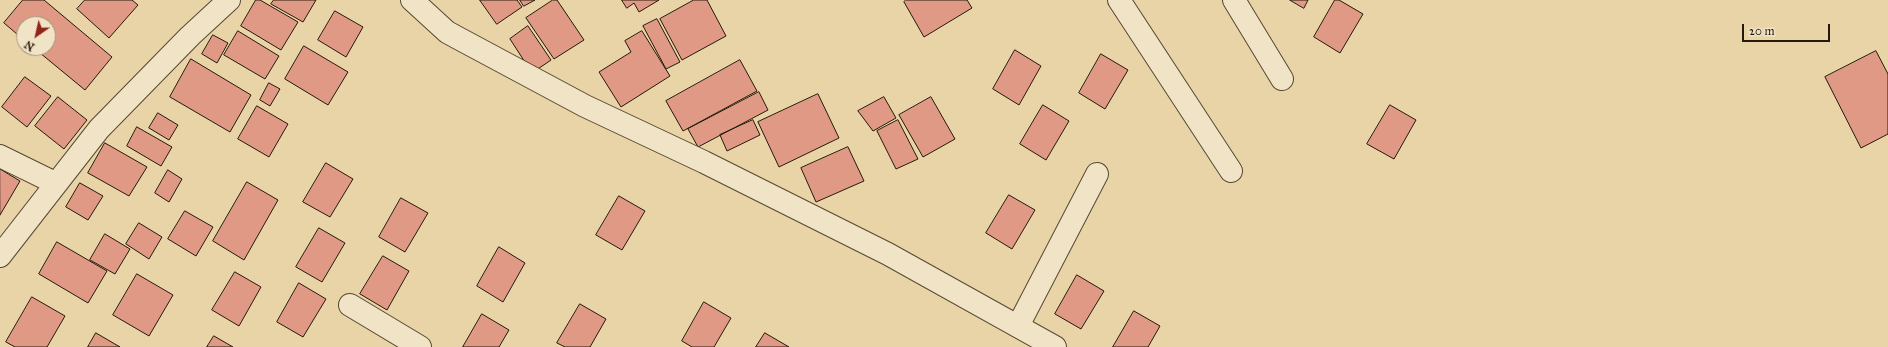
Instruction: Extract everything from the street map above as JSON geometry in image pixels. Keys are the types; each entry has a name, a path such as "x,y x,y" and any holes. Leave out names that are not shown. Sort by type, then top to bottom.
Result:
{"street":[{"path":"0,256 55,183 99,129 190,36 229,0"},
{"path":"412,0 447,32 458,38 585,106 704,162 888,254 1056,347"},
{"path":"1119,0 1231,171"},
{"path":"1234,0 1282,79"},
{"path":"0,156 55,183"},
{"path":"1018,326 1097,174"},
{"path":"350,305 420,347"}],"building":[{"path":"23,0 44,0 112,57 85,90 44,56 56,56 56,16 16,16 16,33 4,23"},
{"path":"85,0 132,0 138,5 109,38 77,9"},
{"path":"256,0 260,0 298,22 281,50 241,26"},
{"path":"274,0 316,0 303,22 271,4"},
{"path":"480,0 517,0 522,7 497,24"},
{"path":"520,0 535,0 524,6"},
{"path":"553,0 557,0 584,40 554,59 526,18"},
{"path":"622,0 659,0 639,12 634,3 627,8"},
{"path":"694,0 707,0 726,36 682,60 660,19"},
{"path":"906,0 967,0 972,8 924,37 904,2"},
{"path":"1290,0 1308,0 1304,8"},
{"path":"1335,0 1339,0 1363,14 1340,53 1314,37"},
{"path":"335,11 363,27 346,57 318,40"},
{"path":"657,19 680,62 666,69 643,26"},
{"path":"528,26 551,60 532,73 510,39"},
{"path":"238,31 279,56 265,79 224,55"},
{"path":"642,31 670,76 621,107 599,72 631,52 625,41"},
{"path":"213,35 228,43 217,63 202,54"},
{"path":"304,46 348,72 328,105 285,79"},
{"path":"1015,50 1041,66 1019,105 993,89"},
{"path":"1876,51 1888,74 1888,134 1861,148 1825,77"},
{"path":"1101,54 1128,70 1105,109 1079,93"},
{"path":"191,59 251,95 230,132 170,97"},
{"path":"740,60 757,91 683,131 666,101"},
{"path":"25,77 51,96 27,127 2,107"},
{"path":"269,83 280,89 270,106 260,100"},
{"path":"759,92 768,110 698,147 688,129"},
{"path":"818,94 839,138 779,167 758,122"},
{"path":"58,97 87,120 64,149 35,126"},
{"path":"884,97 896,118 873,131 858,111"},
{"path":"931,97 955,139 923,157 899,115"},
{"path":"1043,105 1069,121 1046,160 1020,144"},
{"path":"1390,105 1416,120 1394,159 1367,144"},
{"path":"257,106 288,124 269,157 238,139"},
{"path":"158,113 178,125 169,140 149,128"},
{"path":"753,120 760,135 727,151 720,135"},
{"path":"898,120 918,159 896,169 877,131"},
{"path":"137,127 172,147 161,166 127,146"},
{"path":"105,143 147,167 129,196 88,173"},
{"path":"848,147 864,181 816,202 801,168"},
{"path":"326,163 353,179 330,217 303,202"},
{"path":"0,169 20,181 0,215"},
{"path":"168,170 182,179 169,202 155,193"},
{"path":"247,182 278,200 244,260 213,241"},
{"path":"80,183 103,196 88,220 66,207"},
{"path":"1009,195 1035,210 1012,249 986,233"},
{"path":"619,196 645,211 622,250 596,235"},
{"path":"401,198 428,213 405,252 379,237"},
{"path":"185,211 213,227 196,256 168,239"},
{"path":"139,223 162,237 149,259 126,244"},
{"path":"319,228 345,243 322,282 296,267"},
{"path":"105,234 130,249 115,274 90,260"},
{"path":"57,242 107,271 88,303 39,274"},
{"path":"499,247 525,263 503,302 477,286"},
{"path":"383,256 409,271 387,310 360,294"},
{"path":"235,272 261,287 239,326 212,310"},
{"path":"137,274 173,295 149,336 113,315"},
{"path":"1077,275 1104,291 1081,329 1055,314"},
{"path":"299,283 326,299 303,337 277,322"},
{"path":"32,297 65,316 47,347 15,347 6,342"},
{"path":"704,302 731,318 714,347 692,347 682,341"},
{"path":"580,304 606,319 590,347 565,347 557,343"},
{"path":"1134,311 1160,326 1148,347 1113,347"},
{"path":"482,314 509,330 499,347 463,347"},
{"path":"96,333 120,347 88,347"},
{"path":"765,333 789,347 756,347"},
{"path":"214,336 233,347 207,347"}]}
